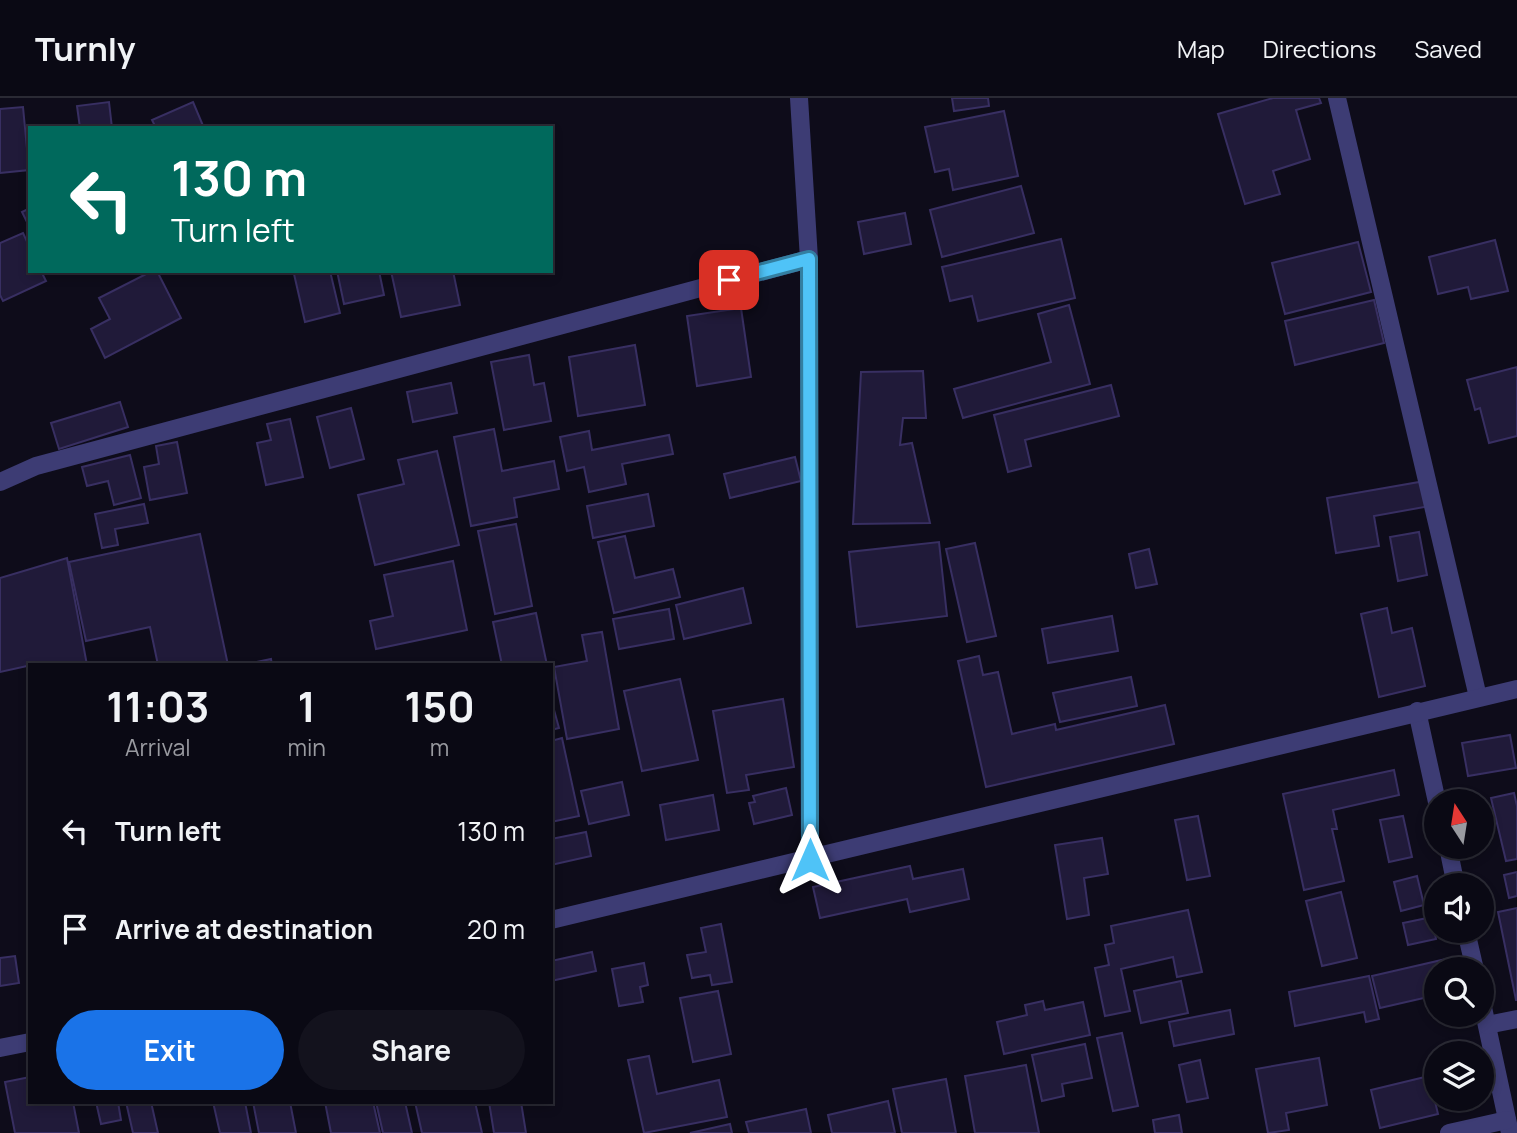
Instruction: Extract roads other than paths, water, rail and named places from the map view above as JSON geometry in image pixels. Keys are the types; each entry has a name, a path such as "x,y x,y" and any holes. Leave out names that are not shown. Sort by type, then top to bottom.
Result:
{"street":[{"path":"799,98 809,259 810,860"},
{"path":"1337,98 1478,697"},
{"path":"0,482 36,466 809,259"},
{"path":"553,920 1517,689"},
{"path":"1417,711 1434,789"},
{"path":"1494,1023 1517,1018"},
{"path":"1449,1133 1508,1127 1487,1027"},
{"path":"0,1048 28,1042"}]}
